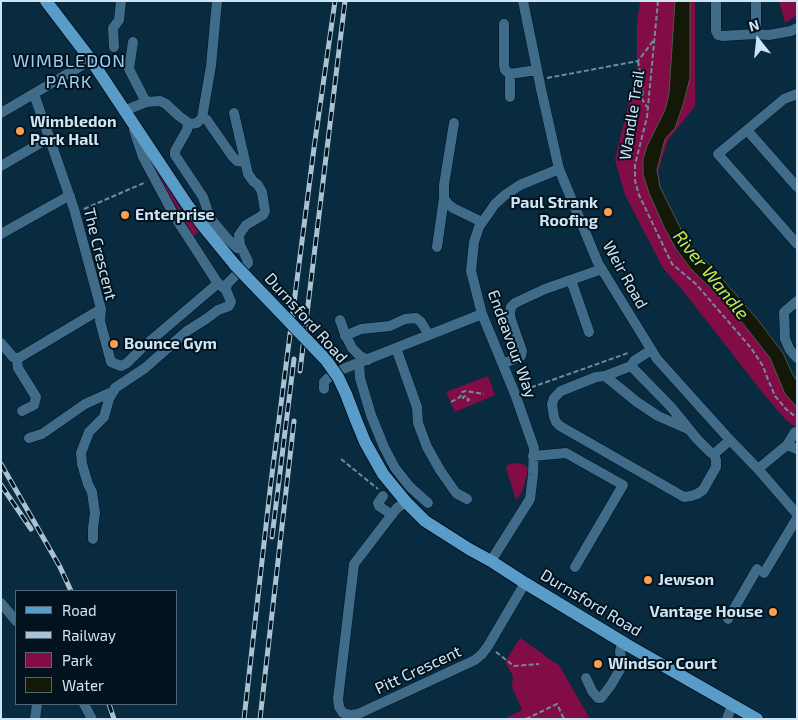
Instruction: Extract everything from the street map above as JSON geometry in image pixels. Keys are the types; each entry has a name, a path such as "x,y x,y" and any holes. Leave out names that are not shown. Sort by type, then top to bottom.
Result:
{"main road":[{"name":"Durnsford Road","path":"46,1 91,60 203,226 227,256 326,360 342,386 365,442 383,474 406,502 425,521 469,549 623,642 756,719"}],"street":[{"path":"114,47 113,28 119,20 121,1"},
{"path":"93,539 95,513 92,492 84,471 81,453 89,432 104,417 109,399 115,388 145,368 187,331 206,320 218,310 229,306 231,302 226,290 217,282 175,216 145,161 128,116 146,102 160,101 188,123 197,123 202,118 211,66 217,1"},
{"name":"Weir Road","path":"523,1 559,169 598,263 657,358 797,514"},
{"path":"716,1 716,31 722,36 769,35 797,28"},
{"path":"756,1 756,34"},
{"path":"504,24 505,70 510,74 537,70"},
{"path":"134,42 129,69 146,102"},
{"path":"3,108 34,94 91,60"},
{"path":"510,74 510,97"},
{"name":"The Crescent","path":"17,359 101,308 70,196 34,94"},
{"path":"797,94 784,98 718,154 797,244"},
{"path":"226,290 227,284 248,263 240,245 239,235 246,225 265,211 262,192 248,174 234,112"},
{"path":"202,118 207,120 232,156 237,161 245,162"},
{"path":"188,123 174,151 175,154 203,197 210,218 236,248 242,249"},
{"path":"437,247 454,123"},
{"path":"747,130 797,187"},
{"path":"1,166 49,138"},
{"name":"Endeavour Way","path":"491,562 530,498 534,448 515,394 482,314 471,271 474,242 479,226 495,204 505,195 520,185 559,169"},
{"path":"1,234 70,196"},
{"path":"444,198 453,208 482,222"},
{"path":"503,364 521,356 522,351 510,314 511,307 515,303 546,289 602,269"},
{"path":"571,280 589,332"},
{"path":"101,308 100,321 111,362 121,366 127,363 216,285 217,282"},
{"path":"797,301 784,312 785,340 797,358"},
{"path":"324,389 324,382 328,378 344,369 482,314"},
{"path":"346,336 361,329 390,326 405,319 416,318 421,322 429,335"},
{"path":"340,320 352,348 363,362 360,378 371,415 384,447 395,468 410,487 428,503"},
{"path":"1,344 17,359 18,368 36,397 34,405 22,411"},
{"path":"396,348 417,407 418,423 427,447 456,493 467,499"},
{"path":"630,366 671,407 710,452 714,454 716,467 703,490 697,494 684,497 560,426 554,417 552,404 558,393 596,377 605,376 630,366 634,361 651,350"},
{"path":"605,376 658,416 690,430"},
{"path":"30,438 42,434 85,404 114,391"},
{"path":"758,469 792,447 795,432"},
{"path":"714,454 730,440"},
{"path":"534,456 566,453 623,485 575,568"},
{"path":"382,494 378,502 379,506 392,515"},
{"name":"Pitt Crescent","path":"406,502 397,508 354,564 338,699 341,716 358,714 475,660 488,646 525,583"},
{"path":"728,619 797,518"},
{"path":"1,603 15,620"},
{"path":"586,678 592,691 598,698 601,698 622,666 620,651 623,642"},
{"path":"35,719 37,705"},
{"path":"85,705 92,719"},
{"path":"727,719 732,705"}],"path":[{"name":"Wandle Trail","path":"658,1 647,117 635,165 635,181 639,195 672,264 696,284 758,357 775,396 797,418"},
{"path":"554,77 638,61 654,39"},
{"path":"638,61 643,88 642,99 647,109"},
{"path":"110,125 116,122"},
{"path":"83,209 148,181"},
{"path":"515,394 632,352"},
{"path":"451,402 462,398 462,392 466,391 484,394"},
{"path":"341,459 382,494"},
{"path":"488,646 514,666 539,664"},
{"path":"526,719 557,704 564,719"}],"green space":[{"path":"640,1 695,1 695,106 668,140 658,171 660,187 688,243 712,267 758,320 783,353 797,381 797,428 787,421 766,397 663,268 625,195 615,160 637,68 637,23"},
{"path":"779,1 797,1 797,15 785,23"},
{"path":"149,161 152,162 182,211 199,231 193,237 189,228"},
{"path":"488,376 495,395 455,412 446,392"},
{"path":"514,463 522,464 529,468 522,492 516,500 506,468 507,465"},
{"path":"520,638 559,665 590,719 504,719 522,710 512,687 513,676 505,662"}],"water":[{"name":"River Wandle","path":"675,1 690,1 690,78 675,128 665,139 657,170 660,187 688,243 712,267 758,320 783,353 797,381 797,407 785,394 770,358 729,306 691,269 676,249 649,193 643,174 643,159 647,146 665,110 669,94"}],"railway":[{"path":"244,719 271,482 335,1"},
{"path":"300,371 345,1"},
{"path":"272,537 294,359"},
{"path":"260,719 294,421"},
{"path":"1,464 60,567 71,590"},
{"path":"1,485 31,529"},
{"path":"109,705 114,719"}],"place":[{"name":"Wimbledon Park Hall","path":"20,131"},
{"name":"Paul Strank Roofing","path":"608,212"},
{"name":"Enterprise","path":"125,215"},
{"name":"Bounce Gym","path":"114,344"},
{"name":"Jewson","path":"648,580"},
{"name":"Vantage House","path":"773,612"},
{"name":"Windsor Court","path":"598,664"}],"district":[{"name":"WIMBLEDON PARK","path":"69,71"}]}
